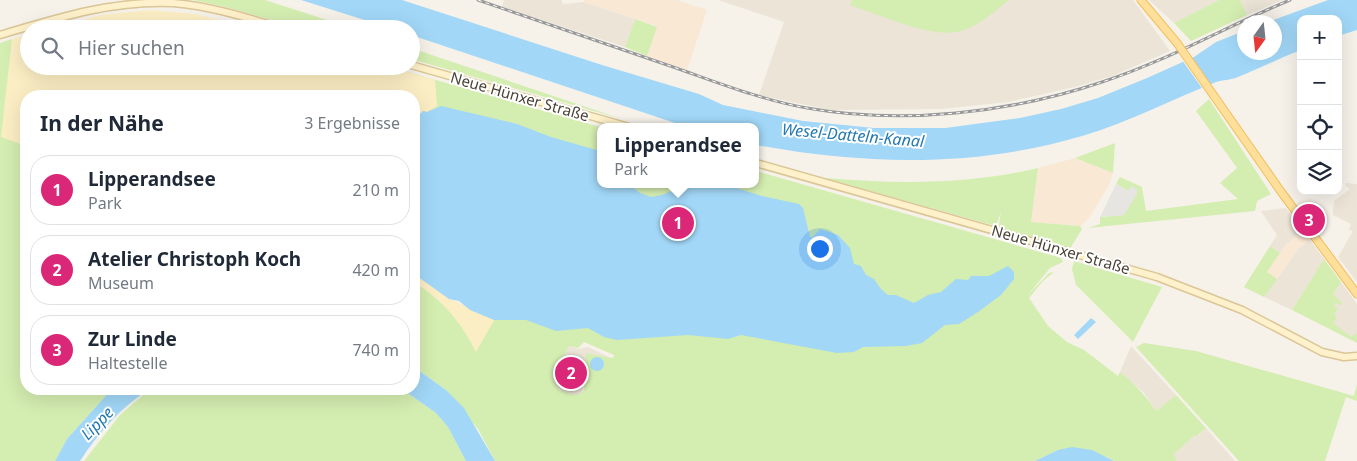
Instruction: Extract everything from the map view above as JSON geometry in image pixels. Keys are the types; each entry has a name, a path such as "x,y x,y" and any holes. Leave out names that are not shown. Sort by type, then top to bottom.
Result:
{"main road":[{"path":"1141,0 1177,43 1285,198 1357,294"},
{"path":"53,20 92,9 149,2 213,9 253,20"},
{"path":"0,35 20,29"},
{"name":"Neue Hünxer Straße","path":"420,68 615,123"},
{"name":"Neue Hünxer Straße","path":"759,164 1157,277 1242,310 1322,352 1344,357 1357,356"}],"shaded area":[{"path":"504,0 561,0 563,4 584,2 635,19 625,47 502,7"},
{"path":"584,0 677,0 707,10 687,70 647,56 657,26 584,2"},
{"path":"718,0 1133,0 1170,51 1112,76 1075,87 1008,102 942,109 831,110 759,95 784,22"},
{"path":"1149,0 1219,0 1174,23"},
{"path":"1240,0 1283,0 1247,15"},
{"path":"1075,158 1113,173 1109,185 1089,218 1081,226 1031,222 1038,168"},
{"path":"1346,183 1357,184 1357,282 1338,257 1353,231 1349,230 1351,224 1333,215 1334,201 1350,189 1345,185"},
{"path":"1116,184 1128,191 1131,186 1137,189 1137,194 1124,215 1100,217"},
{"path":"1286,208 1303,231 1287,244 1280,253 1270,246 1277,235 1261,211"},
{"path":"1303,231 1310,240 1299,248 1277,279 1267,272 1286,244"},
{"path":"1310,240 1324,259 1292,310 1264,297 1299,248"},
{"path":"1341,282 1357,304 1357,333 1351,338 1332,323 1336,318 1333,315 1338,310 1333,305 1336,302 1333,294"},
{"path":"569,346 579,349 588,347 609,357 586,353 585,383 581,394 568,394 559,390 554,382 562,381 560,365"},
{"path":"1131,346 1176,395 1156,411 1144,393 1120,372"},
{"path":"1206,428 1235,461 1177,461 1174,454 1196,434 1198,436"}],"green space":[{"path":"193,0 265,0 327,20 272,20"},
{"path":"852,0 1009,0 970,27 956,32 944,33 917,28 888,19 850,5"},
{"path":"1219,0 1240,0 1247,15 1237,15 1237,20 1191,41 1174,23"},
{"path":"635,19 657,27 647,56 625,47"},
{"path":"12,39 20,52 20,75 418,75 597,126 597,188 759,188 759,172 1061,258 1063,262 1050,268 1027,296 1049,273 1054,272 1043,281 1029,298 1048,326 1067,342 1084,350 1118,376 1120,372 1140,390 1156,411 1176,395 1206,428 1197,436 1195,435 1174,454 1177,461 1114,461 1107,457 1058,450 1035,461 495,461 478,429 446,390 420,371 420,286 434,296 450,312 464,330 476,351 494,320 520,320 420,268 420,90 20,90 20,395 107,395 67,439 55,461 0,461 0,43","holes":["584,342 614,355 613,358 586,353 584,390 581,394 568,394 559,390 555,382 562,381 560,365 569,346 578,348"]},
{"path":"420,51 622,119 420,62"},
{"path":"1209,99 1271,194 1257,201 1255,211 1088,228 1100,224 1100,217 1124,215 1128,191 1116,184 1120,177 1142,187 1146,211 1238,199 1220,183 1237,168 1196,111"},
{"path":"1115,143 1113,173 1075,158"},
{"path":"1038,168 1031,222 1080,226 1082,229 1071,247 1063,247 998,229 1001,212 996,226 824,178 931,182 985,178"},
{"path":"1270,246 1280,253 1267,272 1277,279 1264,297 1244,287"},
{"path":"1324,259 1341,282 1333,294 1343,304 1339,305 1336,302 1334,305 1338,309 1334,315 1337,318 1333,323 1351,337 1357,333 1357,343 1292,310"},
{"path":"1074,261 1162,287 1133,342 1076,285 1072,269"},
{"path":"1144,343 1196,351 1354,396 1357,384 1357,401 1346,397 1325,461 1239,461 1136,347"},
{"path":"143,395 410,395 436,413 448,427 466,461 84,461 120,415"}],"sand":[{"path":"150,10 195,14 219,20 82,20 101,15"},
{"path":"20,37 20,75 418,75 435,80 437,106 427,112 423,111 420,115 420,90 20,90 20,144 1,137 12,39"},
{"path":"420,278 447,297 494,320 476,352 450,312 420,286"}],"water":[{"name":"Wesel-Datteln-Kanal","path":"301,0 402,0 602,65 699,94 723,105 803,121 874,128 945,128 1020,118 1061,109 1098,98 1147,78 1194,57 1216,42 1237,34 1237,60 1278,60 1233,79 1216,82 1133,118 1082,136 1001,154 919,160 879,159 838,157 759,146 759,123 675,123 420,38 420,20 364,20"},
{"path":"1328,0 1357,0 1357,30 1342,35 1342,15 1297,15 1297,52 1282,58 1282,17"},
{"path":"441,106 517,124 551,137 597,150 597,188 634,188 640,193 651,197 662,195 679,188 736,188 799,204 803,208 810,237 813,237 820,229 838,235 850,248 854,264 861,266 866,275 874,279 881,289 888,295 896,295 914,303 928,295 941,292 956,279 968,280 971,276 989,276 1008,266 1014,272 1014,279 1001,295 978,312 959,324 945,325 922,343 906,346 863,347 854,352 837,353 741,335 728,339 688,335 617,340 604,337 588,328 556,331 526,320 494,320 470,310 459,301 449,299 420,278 420,114 423,111 427,112"},
{"path":"1091,318 1096,322 1078,339 1074,335"},
{"path":"594,357 600,357 604,364 600,371 594,371 590,367 590,361"},
{"path":"420,371 446,390 464,408 495,461 466,461 448,427 436,413 410,395 420,395"},
{"name":"Lippe","path":"107,395 141,395 111,421 80,461 55,461 67,439"},
{"path":"1072,447 1092,450 1114,461 1035,461 1058,450"}],"pier":[{"path":"1191,56 1213,87 1204,91 1182,60"}],"railway":[{"path":"478,0 757,96 807,108 843,113 881,115 956,113 1031,102 1067,93 1126,74 1150,64 1290,0"}],"place":[{"name":"Zur Linde","path":"1309,220"},
{"name":"Lipperandsee","path":"678,223"},
{"name":"Atelier Christoph Koch","path":"571,373"}]}
